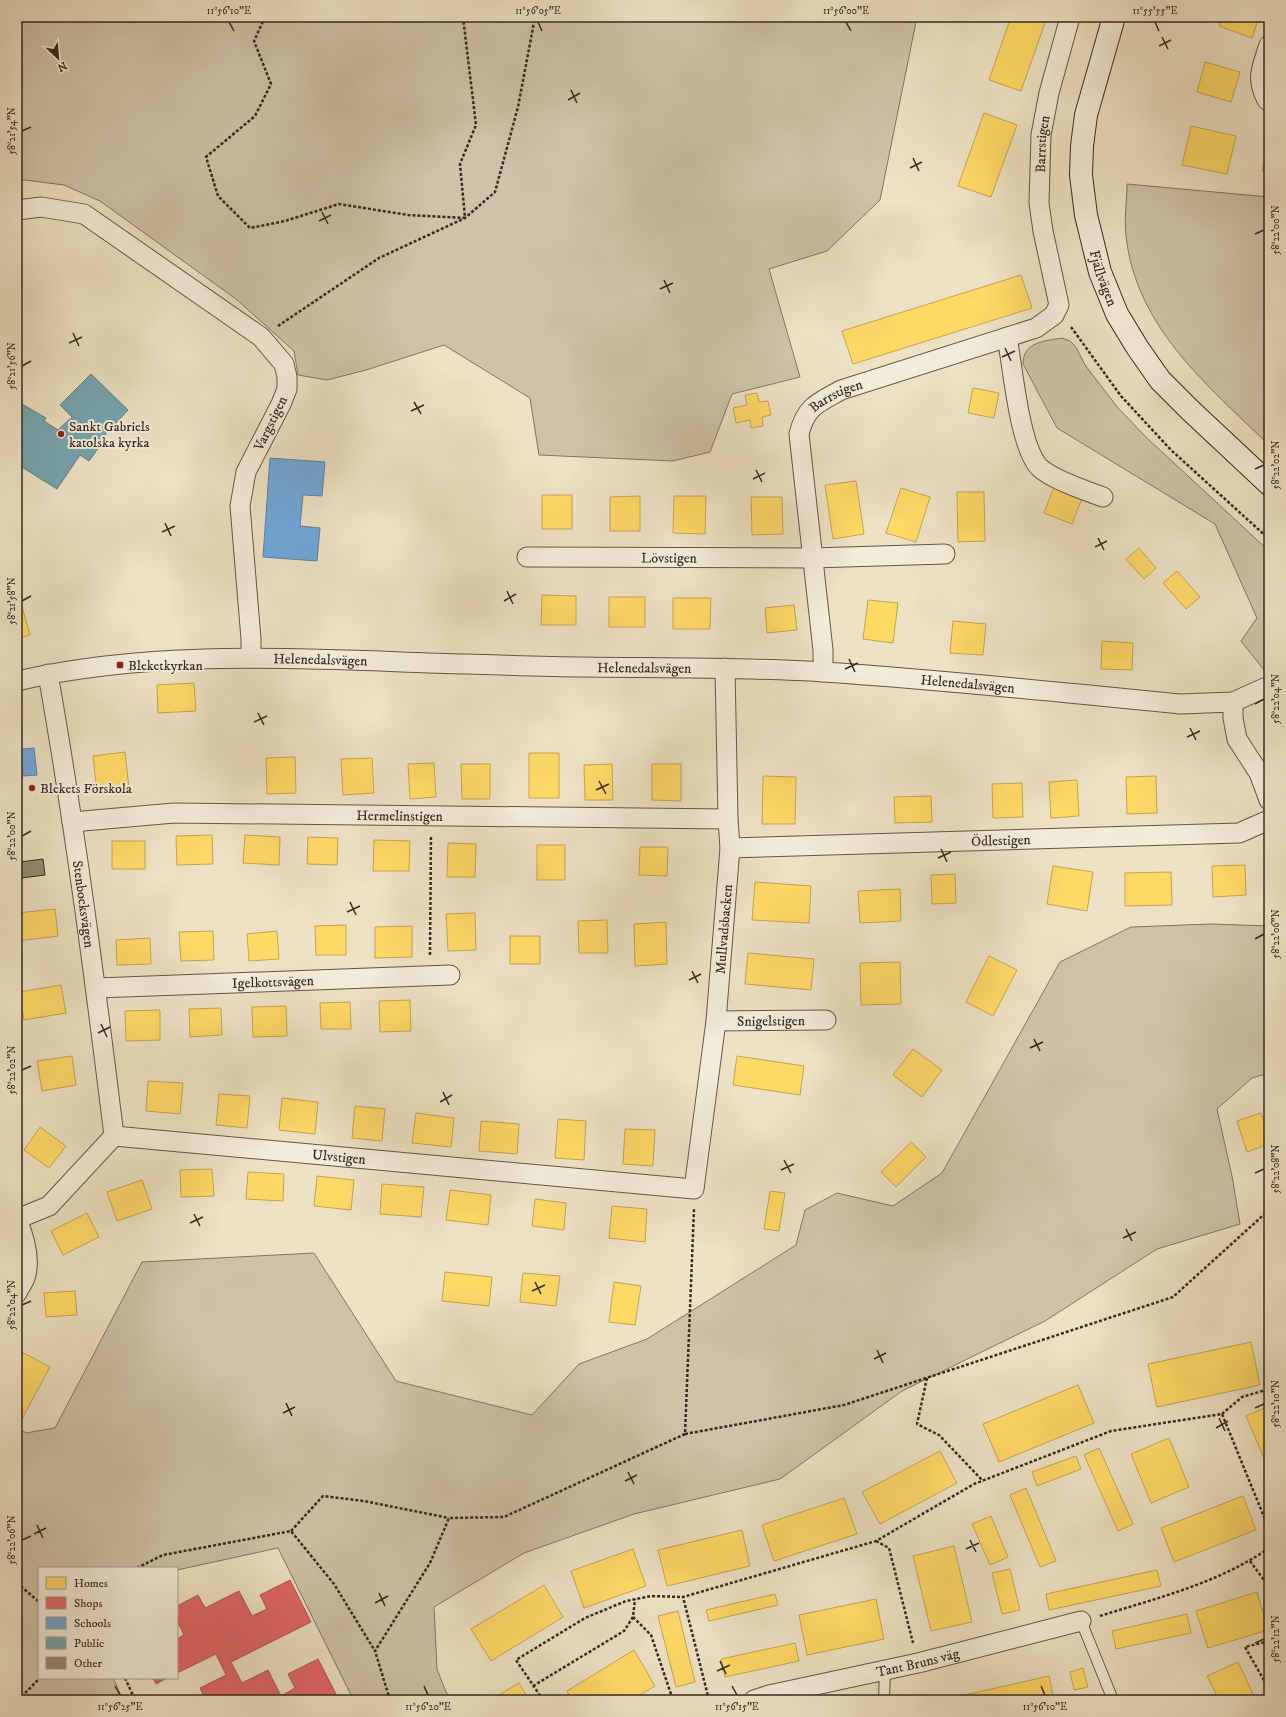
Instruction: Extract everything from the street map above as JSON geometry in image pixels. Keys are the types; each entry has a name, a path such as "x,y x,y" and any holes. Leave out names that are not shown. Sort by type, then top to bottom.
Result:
{"street":[{"name":"Barrstigen","path":"823,672 823,650 799,434 803,419 817,403 841,390 1036,328 1054,315 1059,305 1043,231 1039,203 1040,135 1049,93 1070,17"},
{"name":"Fjällvägen","path":"1114,17 1086,115 1082,146 1081,176 1085,207 1100,272 1117,314 1137,347 1160,380 1269,484"},
{"path":"1269,45 1259,74 1262,90 1267,100 1269,100"},
{"name":"Vargstigen","path":"17,210 41,207 84,214 261,337 284,364 287,377 287,389 246,472 240,506 251,639 251,658"},
{"path":"1007,337 1023,431 1030,451 1036,462 1039,467 1049,475 1103,497"},
{"path":"812,558 944,554"},
{"name":"Lövstigen","path":"527,556 812,558"},
{"name":"Helenedalsvägen","path":"17,681 48,674 168,660 251,658 580,667 725,668 823,672 1180,704 1233,702 1269,686"},
{"name":"Mullvadsbacken","path":"694,1189 716,1020 730,848 725,668"},
{"name":"Stenbocksvägen","path":"48,674 72,822 96,988 114,1136"},
{"path":"1233,702 1233,718 1237,739 1264,771 1269,800"},
{"name":"Hermelinstigen","path":"72,822 174,813 728,819"},
{"name":"Ödlestigen","path":"730,848 1239,832 1269,820"},
{"name":"Igelkottsvägen","path":"96,988 450,975"},
{"name":"Snigelstigen","path":"716,1020 826,1020"},
{"path":"17,1293 25,1278 27,1259 23,1233 17,1219 49,1206 114,1136"},
{"name":"Ulvstigen","path":"114,1136 694,1189"},
{"name":"Tant Bruns väg","path":"754,1700 769,1695 918,1663 1081,1621"}],"lane":[{"path":"1081,1621 1113,1700"},
{"path":"884,1700 885,1670"}],"path":[{"path":"265,17 254,40 271,84 255,116 206,157 218,196 250,228 285,220 338,204 408,215 465,218"},
{"path":"463,17 476,125 460,164 465,218"},
{"path":"261,337 379,258 465,218 495,192 518,107 535,17"},
{"path":"1054,315 1071,327 1122,396 1171,450 1269,539"},
{"path":"431,975 432,816"},
{"path":"685,1434 694,1189"},
{"path":"139,1567 163,1555 291,1531 323,1496 364,1501 449,1518 504,1517 685,1434 844,1405 1173,1297 1269,1210"},
{"path":"927,1378 917,1424 939,1435 983,1481"},
{"path":"542,1700 516,1660 585,1618 626,1601 650,1596 683,1597 876,1541 974,1484 1110,1431 1222,1414 1242,1397 1269,1389"},
{"path":"1222,1414 1269,1529"},
{"path":"375,1651 430,1563 449,1518"},
{"path":"291,1531 334,1584 375,1651 390,1700"},
{"path":"876,1541 889,1548 918,1663"},
{"path":"1081,1621 1183,1590 1250,1561 1269,1548"},
{"path":"1250,1561 1269,1587"},
{"path":"17,1583 38,1601"},
{"path":"683,1597 709,1700"},
{"path":"533,1686 624,1631 633,1617 635,1599"},
{"path":"633,1617 651,1635 673,1700"},
{"path":"1269,1641 1245,1647 1269,1689"},
{"path":"18,1700 39,1679"},
{"path":"125,1679 135,1700"}],"shaded area":[{"path":"17,17 917,17 880,200 827,251 769,269 800,377 732,394 710,452 673,461 539,455 530,398 444,345 366,370 327,380 298,375 294,351 236,299 100,201 64,185 25,180 17,182"},
{"path":"1127,184 1269,197 1269,445 1222,400 1178,352 1159,326 1144,299 1132,269 1125,230"},
{"path":"1062,338 1070,341 1076,347 1085,365 1118,408 1148,439 1269,551 1269,667 1264,670 1241,641 1257,618 1215,524 1057,428 1023,364 1024,357 1031,347 1042,342"},
{"path":"1211,924 1269,926 1269,1073 1252,1078 1217,1109 1232,1176 1240,1224 1157,1249 1045,1321 902,1391 780,1479 634,1514 524,1553 434,1607 437,1669 446,1692 452,1700 350,1700 352,1697 278,1548 178,1570 178,1567 38,1567 38,1679 113,1679 123,1700 17,1700 17,1427 26,1433 55,1428 142,1262 314,1253 396,1381 532,1415 579,1364 647,1339 796,1245 805,1210 837,1193 893,1206 942,1173 1060,962 1131,927"}],"building: Homes":[{"path":"1011,17 1037,17 1046,20 1021,91 989,80"},
{"path":"1222,17 1259,17 1252,38 1219,26"},
{"path":"1205,62 1240,72 1231,102 1197,92"},
{"path":"984,113 1017,125 991,197 958,186"},
{"path":"1191,126 1236,136 1227,174 1182,165"},
{"path":"1269,141 1269,172 1262,171"},
{"path":"1021,275 1032,308 853,364 842,331"},
{"path":"973,388 999,393 994,418 968,413"},
{"path":"757,393 759,402 768,401 771,415 762,417 763,426 751,428 750,420 736,423 733,408 747,405 745,395"},
{"path":"856,481 864,534 833,539 825,485"},
{"path":"1054,487 1082,498 1072,524 1044,513"},
{"path":"901,488 930,497 916,542 886,533"},
{"path":"957,492 984,492 985,541 958,542"},
{"path":"542,495 572,495 572,529 542,529"},
{"path":"640,496 640,531 610,531 610,497"},
{"path":"674,496 706,496 705,534 673,533"},
{"path":"751,497 782,497 783,534 752,535"},
{"path":"1139,548 1156,568 1144,579 1126,559"},
{"path":"1177,571 1200,597 1186,609 1163,583"},
{"path":"17,589 30,635 17,639"},
{"path":"542,595 576,596 576,625 541,625"},
{"path":"609,597 645,597 645,627 609,627"},
{"path":"673,598 711,598 710,629 673,629"},
{"path":"868,600 898,603 893,643 863,639"},
{"path":"794,605 797,630 767,633 765,608"},
{"path":"953,621 986,624 983,655 950,653"},
{"path":"1102,641 1133,643 1132,670 1101,669"},
{"path":"194,683 196,711 158,713 157,685"},
{"path":"125,752 129,788 97,792 93,756"},
{"path":"529,753 559,753 559,798 529,798"},
{"path":"295,757 296,793 267,794 266,758"},
{"path":"372,758 374,793 343,795 341,759"},
{"path":"434,763 436,797 410,799 408,764"},
{"path":"461,764 490,764 490,799 462,799"},
{"path":"612,764 613,800 585,800 584,765"},
{"path":"652,764 681,764 681,801 652,800"},
{"path":"763,776 796,777 795,824 762,824"},
{"path":"1156,776 1157,813 1127,814 1126,777"},
{"path":"1077,780 1079,816 1051,818 1049,782"},
{"path":"1022,783 1023,817 993,818 992,784"},
{"path":"931,796 932,822 895,823 894,797"},
{"path":"212,835 213,864 177,865 176,836"},
{"path":"245,835 280,837 279,865 243,863"},
{"path":"308,837 338,838 337,865 307,864"},
{"path":"374,840 410,841 409,871 373,871"},
{"path":"112,841 145,841 145,869 112,869"},
{"path":"448,843 476,844 475,877 447,877"},
{"path":"537,845 565,845 565,880 537,880"},
{"path":"640,847 668,847 667,876 639,875"},
{"path":"1245,865 1246,895 1213,897 1212,866"},
{"path":"1053,866 1093,872 1087,911 1047,904"},
{"path":"1171,872 1172,905 1125,906 1125,873"},
{"path":"955,874 956,903 932,904 931,875"},
{"path":"755,882 811,886 809,923 752,920"},
{"path":"900,889 901,921 860,923 858,891"},
{"path":"55,909 58,936 17,941 17,913"},
{"path":"475,913 476,950 448,951 446,914"},
{"path":"607,920 608,953 579,953 578,921"},
{"path":"666,922 667,964 635,966 634,924"},
{"path":"346,925 346,955 316,955 315,926"},
{"path":"412,926 412,957 375,958 375,927"},
{"path":"213,931 214,960 181,961 179,932"},
{"path":"277,931 279,959 249,961 247,934"},
{"path":"510,936 540,936 540,964 510,964"},
{"path":"150,938 151,964 117,965 116,940"},
{"path":"748,953 814,959 811,990 745,984"},
{"path":"989,956 1017,970 993,1016 966,1002"},
{"path":"900,962 901,1004 861,1005 860,963"},
{"path":"61,985 66,1013 24,1020 19,992"},
{"path":"410,1000 411,1031 380,1032 379,1001"},
{"path":"350,1002 351,1029 321,1029 320,1003"},
{"path":"286,1006 287,1036 253,1037 252,1007"},
{"path":"221,1008 222,1035 190,1037 189,1009"},
{"path":"160,1010 160,1040 126,1041 125,1011"},
{"path":"913,1049 942,1070 922,1097 893,1075"},
{"path":"72,1056 76,1085 42,1091 37,1061"},
{"path":"737,1056 804,1066 800,1095 733,1085"},
{"path":"148,1081 183,1083 180,1114 146,1111"},
{"path":"219,1094 250,1096 247,1128 216,1125"},
{"path":"282,1098 318,1102 315,1134 279,1130"},
{"path":"355,1106 385,1109 382,1141 352,1138"},
{"path":"416,1113 454,1118 451,1147 412,1143"},
{"path":"1261,1113 1269,1136 1269,1144 1247,1152 1237,1121"},
{"path":"558,1119 586,1121 584,1160 555,1158"},
{"path":"481,1121 519,1124 517,1154 479,1151"},
{"path":"40,1127 66,1146 49,1168 24,1150"},
{"path":"625,1129 655,1130 653,1166 623,1164"},
{"path":"911,1142 926,1157 896,1187 881,1172"},
{"path":"212,1169 214,1196 181,1197 180,1170"},
{"path":"248,1172 284,1174 283,1201 246,1199"},
{"path":"317,1176 354,1180 351,1210 314,1206"},
{"path":"142,1180 152,1209 117,1221 107,1192"},
{"path":"382,1184 424,1187 421,1217 380,1214"},
{"path":"450,1190 491,1195 488,1225 446,1220"},
{"path":"770,1191 785,1193 779,1231 764,1229"},
{"path":"535,1199 566,1203 564,1230 532,1226"},
{"path":"612,1206 647,1209 645,1242 609,1238"},
{"path":"87,1213 99,1237 63,1255 51,1231"},
{"path":"445,1272 492,1277 489,1306 442,1301"},
{"path":"523,1273 560,1276 556,1306 520,1302"},
{"path":"614,1282 641,1286 635,1325 609,1322"},
{"path":"75,1291 77,1315 46,1317 44,1293"},
{"path":"1251,1342 1260,1385 1157,1407 1148,1364"},
{"path":"18,1350 50,1367 21,1421 17,1419"},
{"path":"1078,1385 1094,1423 999,1462 983,1424"},
{"path":"1269,1406 1269,1470 1246,1416"},
{"path":"1169,1438 1189,1487 1151,1503 1131,1454"},
{"path":"1099,1448 1133,1524 1118,1531 1084,1455"},
{"path":"940,1451 957,1483 880,1524 862,1492"},
{"path":"1076,1456 1081,1469 1037,1486 1032,1472"},
{"path":"1026,1488 1056,1561 1040,1567 1010,1495"},
{"path":"1243,1496 1256,1530 1174,1562 1161,1528"},
{"path":"844,1498 857,1534 774,1561 762,1525"},
{"path":"991,1516 1008,1557 990,1565 972,1524"},
{"path":"742,1530 750,1566 667,1586 658,1550"},
{"path":"954,1546 972,1622 931,1631 913,1556"},
{"path":"633,1549 646,1586 584,1608 571,1571"},
{"path":"1010,1569 1020,1610 1002,1614 992,1573"},
{"path":"1157,1570 1161,1586 1049,1610 1046,1594"},
{"path":"544,1585 563,1617 491,1661 471,1629"},
{"path":"1257,1592 1268,1630 1208,1648 1196,1611"},
{"path":"775,1594 778,1605 709,1621 706,1610"},
{"path":"876,1599 884,1639 807,1655 799,1615"},
{"path":"678,1611 695,1682 676,1687 658,1616"},
{"path":"1187,1614 1191,1633 1116,1649 1112,1631"},
{"path":"795,1643 799,1661 725,1677 721,1659"},
{"path":"634,1650 655,1686 631,1700 572,1700 567,1691"},
{"path":"1238,1662 1256,1700 1219,1700 1207,1676"},
{"path":"1083,1668 1088,1687 1074,1690 1070,1672"},
{"path":"1049,1676 1054,1700 943,1700"},
{"path":"519,1683 529,1700 490,1700"}],"building: Shops":[{"path":"290,1580 311,1622 231,1662 242,1683 268,1670 281,1696 295,1688 288,1674 318,1659 339,1700 206,1700 200,1688 226,1675 216,1654 178,1673 178,1638 184,1635 178,1622 178,1605 198,1595 205,1608 239,1591 252,1616 267,1609 260,1595"},
{"path":"154,1679 165,1679 156,1684"}],"building: Schools":[{"path":"270,458 325,462 322,496 303,495 300,526 320,528 317,561 263,557"},
{"path":"34,748 37,775 23,776 21,749"}],"building: Public":[{"name":"Sankt Gabriels katolska kyrka","path":"91,374 128,410 103,437 105,439 89,461 80,455 57,489 17,464 17,401 46,418 44,421 58,430 72,417 60,405"}],"building: Other":[{"path":"43,859 45,875 22,878 20,862"}],"place":[{"name":"Sankt Gabriels katolska kyrka","path":"61,434"},
{"name":"Bleketkyrkan","path":"120,665"},
{"name":"Blekets Förskola","path":"32,788"}]}
